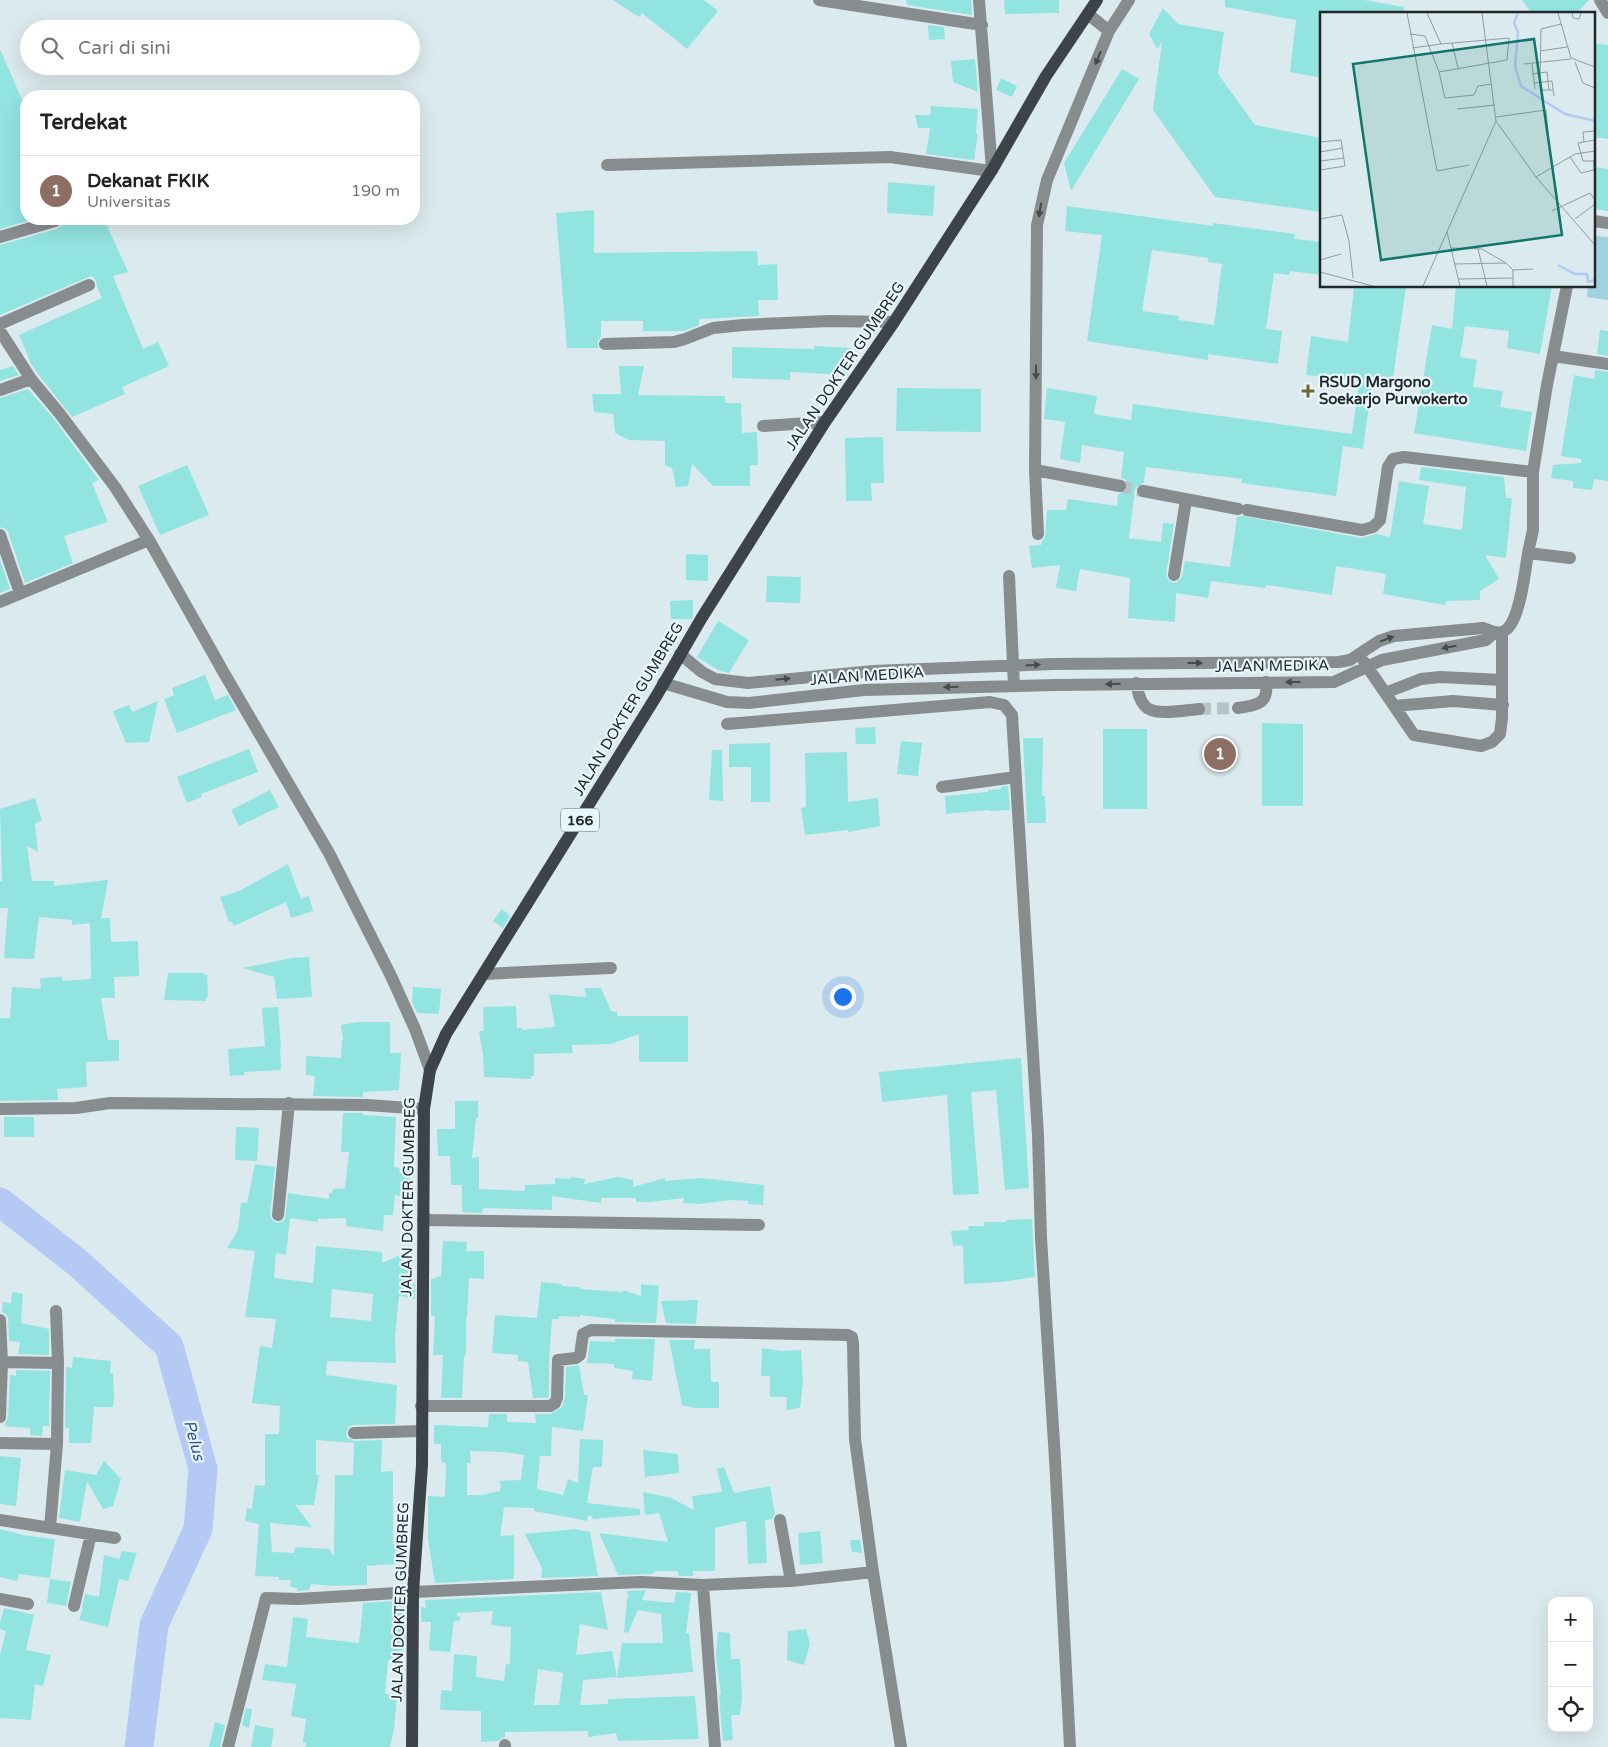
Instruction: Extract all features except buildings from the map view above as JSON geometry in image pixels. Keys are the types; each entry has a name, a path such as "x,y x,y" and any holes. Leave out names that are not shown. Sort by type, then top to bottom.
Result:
{"main road":[{"name":"JALAN DOKTER GUMBREG","path":"412,1747 413,1592 422,1464 424,1109 430,1070 446,1034 680,654 825,422 894,322 992,170 1046,76 1095,1"}],"street":[{"path":"819,0 982,25"},
{"path":"607,165 890,157 992,170 979,0"},
{"path":"1038,534 1035,470 1037,225 1047,180 1109,31 1129,0"},
{"path":"1600,0 1608,13"},
{"path":"1088,14 1109,31"},
{"path":"0,237 41,225"},
{"path":"0,324 89,285"},
{"path":"1360,654 1367,668 1414,735 1481,746 1492,742 1500,734 1502,680 1498,632 1510,626 1516,616 1533,530 1533,472 1567,288"},
{"path":"605,344 674,342 713,328 743,325 830,321 894,322"},
{"path":"0,332 31,379 60,414 114,487 149,540 329,853 392,976 415,1028 430,1070"},
{"path":"1553,356 1608,364"},
{"path":"0,390 31,379"},
{"path":"763,426 825,422"},
{"path":"1143,491 1362,530 1372,528 1380,520 1388,467 1393,460 1404,457 1533,472"},
{"path":"1035,470 1120,486"},
{"path":"1174,574 1186,500"},
{"path":"0,535 20,594"},
{"path":"0,602 149,540"},
{"path":"1528,553 1570,558"},
{"path":"1009,576 1014,686"},
{"name":"JALAN MEDIKA","path":"680,654 702,672 715,679 748,683 873,671 1053,664 1328,663 1350,660 1379,641 1394,636 1484,628 1498,632"},
{"name":"JALAN MEDIKA","path":"663,683 727,702 749,703 864,690 1334,682 1382,660 1486,640 1498,632"},
{"path":"1385,693 1421,679 1440,677 1502,680"},
{"path":"1238,708 1251,706 1264,700 1266,696 1266,682"},
{"path":"748,683 749,703"},
{"path":"1136,684 1140,699 1149,710 1161,712 1199,709"},
{"path":"1394,706 1453,701 1502,705"},
{"path":"727,724 990,702 999,703 1008,708 1012,716 1038,1135 1041,1238 1056,1459 1070,1747"},
{"path":"942,787 1016,777"},
{"path":"484,974 611,968"},
{"path":"0,1109 76,1108 110,1103 288,1103 367,1104 424,1109"},
{"path":"278,1215 288,1103"},
{"path":"423,1220 759,1225"},
{"path":"50,1528 57,1444 58,1363 56,1311"},
{"path":"0,1320 0,1417"},
{"path":"422,1406 550,1406 555,1404 557,1398 558,1360 576,1358 580,1355 583,1334 591,1330 848,1335 852,1338 855,1439 873,1572 901,1747"},
{"path":"1,1362 58,1363"},
{"path":"354,1433 422,1431"},
{"path":"0,1443 57,1444"},
{"path":"0,1520 115,1538"},
{"path":"780,1520 791,1581"},
{"path":"74,1606 91,1534"},
{"path":"228,1747 266,1598 298,1599 641,1582 703,1585 791,1581 873,1572"},
{"path":"703,1585 715,1747"},
{"path":"0,1599 28,1604"}],"shaded area":[{"path":"1596,236 1608,237 1608,300 1587,297 1588,288 1596,288"}],"waterway":[{"name":"Pelus","path":"0,1202 79,1264 169,1346 203,1469 198,1529 154,1625 139,1747"}],"tunnel":[{"path":"1120,486 1143,491"},
{"path":"1199,709 1238,708"}],"place":[{"name":"RSUD Margono Soekarjo Purwokerto","path":"1308,391"},
{"name":"Dekanat FKIK","path":"1220,754"}]}
